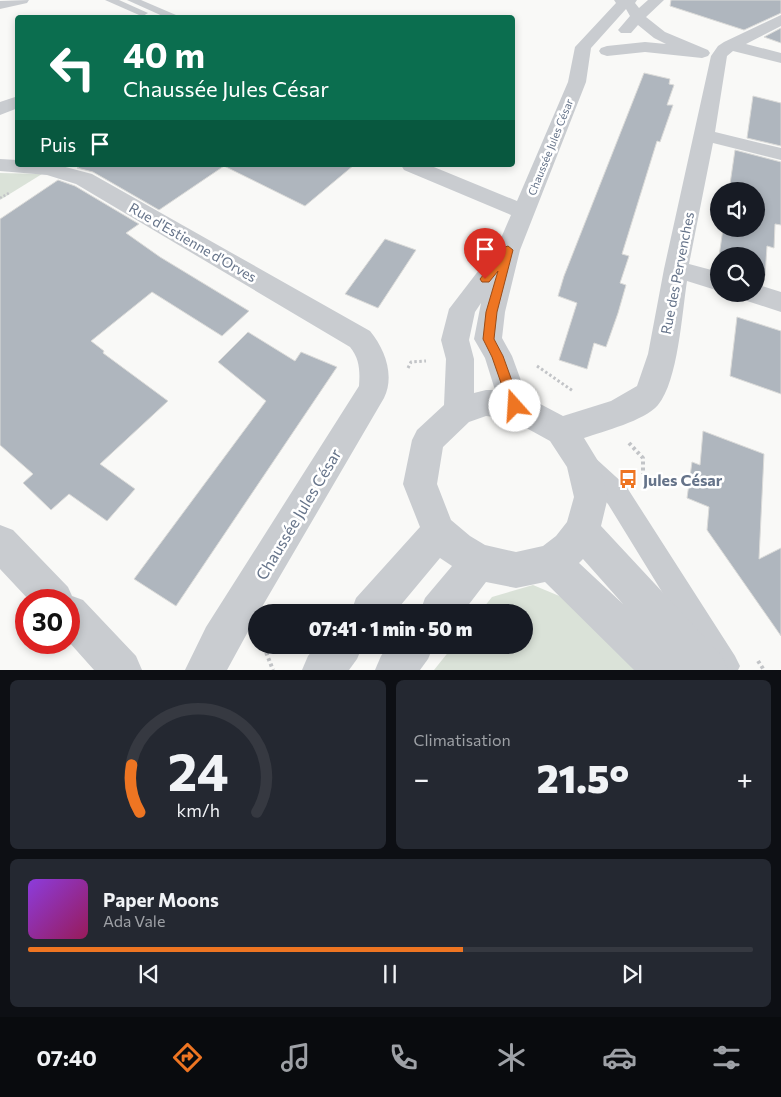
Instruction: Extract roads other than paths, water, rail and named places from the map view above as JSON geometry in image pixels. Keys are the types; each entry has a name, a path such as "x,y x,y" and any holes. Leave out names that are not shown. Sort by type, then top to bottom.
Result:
{"street":[{"path":"0,5 22,0"},
{"name":"Chaussée Jules César","path":"576,82 607,51 637,16 657,0"},
{"path":"604,1 621,5 637,16 656,34 717,51 781,20"},
{"path":"621,5 621,35"},
{"name":"Chaussée Jules César","path":"515,406 498,356 488,339 492,312 508,250 576,82 583,47 621,5"},
{"path":"607,51 645,47 717,51 781,58"},
{"name":"Rue des Pervenches","path":"561,431 633,405 648,394 658,374 676,269 706,136 717,51"},
{"path":"0,109 15,102"},
{"path":"706,136 781,154"},
{"name":"Rue d'Estienne d'Orves","path":"0,165 15,167"},
{"name":"Rue d'Estienne d'Orves","path":"19,167 48,170 84,179 360,339 371,354"},
{"name":"Chaussée Jules César","path":"416,167 524,212"},
{"name":"Chaussée Jules César","path":"459,411 460,359 455,340 462,309 508,250"},
{"path":"676,269 710,279"},
{"path":"765,297 781,302"},
{"name":"Chaussée Jules César","path":"205,670 220,641 374,389 375,371 371,354"},
{"path":"486,403 515,406 561,431 582,461 591,496 582,531 569,549 551,562 516,570 479,562 457,550 439,532 420,484 428,440 459,411 486,403"},
{"path":"582,531 708,670"},
{"path":"377,604 439,532"},
{"path":"0,543 44,589"},
{"path":"446,604 479,562"},
{"path":"551,562 664,670"},
{"path":"80,626 122,670"},
{"path":"322,670 335,654"},
{"path":"394,670 407,654"}],"lane":[{"path":"110,0 147,15"},
{"path":"132,0 170,15"},
{"path":"582,461 617,494 727,670"}],"place":[{"name":"Jules César","path":"628,479"}]}
